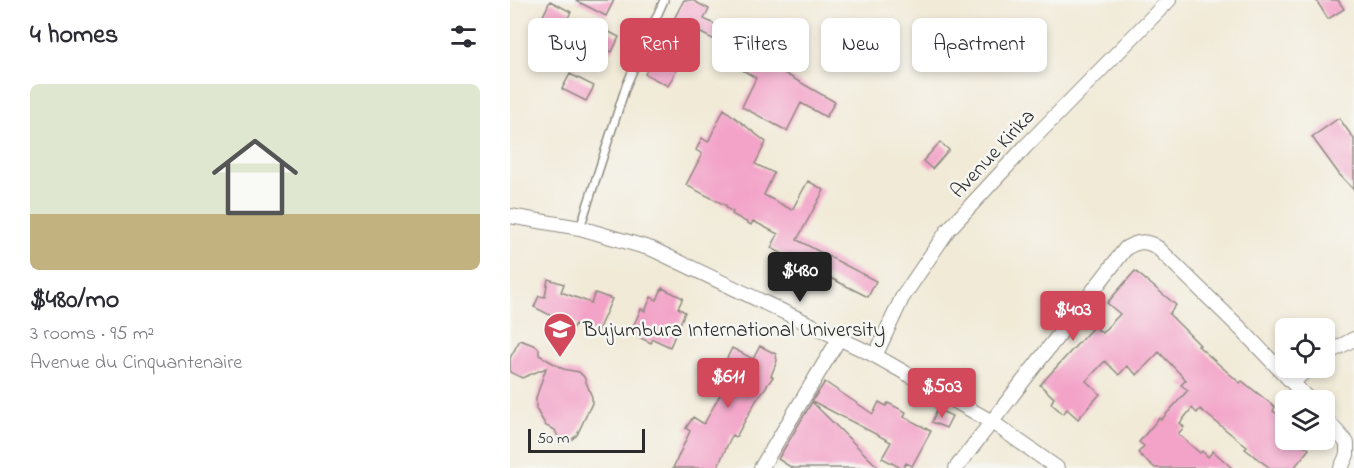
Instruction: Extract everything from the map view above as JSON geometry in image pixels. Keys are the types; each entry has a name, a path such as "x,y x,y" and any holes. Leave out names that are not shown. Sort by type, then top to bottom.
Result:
{"street":[{"name":"Avenue Kirika","path":"875,356 902,298 948,230 1168,0"},
{"path":"510,216 580,228 652,249 875,356 992,422 1057,468"},
{"path":"956,468 1126,248 1139,242 1146,242 1158,248 1300,390"},
{"path":"761,468 839,339"},
{"path":"1335,349 1354,339"},
{"path":"1293,382 1298,378"},
{"path":"1335,429 1347,442 1347,455 1341,468"}],"lane":[{"path":"580,228 626,86 664,0"}],"building":[{"path":"575,0 614,0 606,16"},
{"path":"684,0 692,0 709,9 704,19 712,23 712,38 700,32 700,18 675,18"},
{"path":"1316,0 1338,0 1344,9 1328,19"},
{"path":"550,1 571,12 568,18 542,18"},
{"path":"608,31 619,37 612,52 608,50"},
{"path":"646,72 675,72 668,86 645,74"},
{"path":"746,72 782,72 835,102 826,117 801,103 787,131 742,107 756,78"},
{"path":"570,74 594,86 586,101 562,89"},
{"path":"724,109 766,142 755,164 774,173 764,195 792,210 808,181 824,190 797,240 876,281 868,297 771,248 778,234 753,221 751,225 732,214 733,212 726,208 727,206 686,185 702,154 696,150 702,138 708,142"},
{"path":"1339,118 1354,139 1354,190 1339,174 1312,137"},
{"path":"940,142 949,150 932,169 923,161"},
{"path":"1135,271 1176,305 1169,314 1200,345 1198,346 1240,383 1242,381 1275,407 1273,411 1275,412 1275,450 1308,450 1294,468 1270,468 1200,409 1197,413 1192,408 1180,423 1184,427 1178,434 1200,453 1202,451 1208,457 1213,451 1232,468 1155,468 1138,453 1144,446 1139,442 1159,418 1161,420 1188,390 1181,385 1186,380 1159,352 1137,375 1127,366 1119,375 1105,361 1086,381 1100,394 1078,419 1067,409 1063,414 1051,403 1054,398 1040,385 1094,326 1102,333 1120,314 1107,303"},
{"path":"548,279 564,284 561,292 591,303 595,293 612,299 596,335 575,324 570,332 556,318 534,307 539,296 545,297"},
{"path":"662,288 683,298 678,308 685,312 670,347 653,339 651,343 630,333 641,309 645,311 651,297 657,300"},
{"path":"520,340 536,346 539,349 539,355 563,369 579,372 584,377 592,403 577,435 571,440 558,437 555,430 546,426 536,409 536,398 546,368 522,378 510,372 510,358"},
{"path":"760,346 776,354 777,361 771,376 773,377 756,401 736,437 732,435 717,468 673,468 690,431 686,428 693,417 704,424 728,380 718,376 732,348 753,359"},
{"path":"825,382 873,414 879,402 886,406 888,403 906,412 904,417 931,431 912,466 906,463 901,468 882,458 891,442 812,401"},
{"path":"812,402 879,468 792,468 778,459"},
{"path":"937,409 952,416 946,428 932,422"}],"place":[{"name":"Bujumbura International University","path":"560,358"}]}
